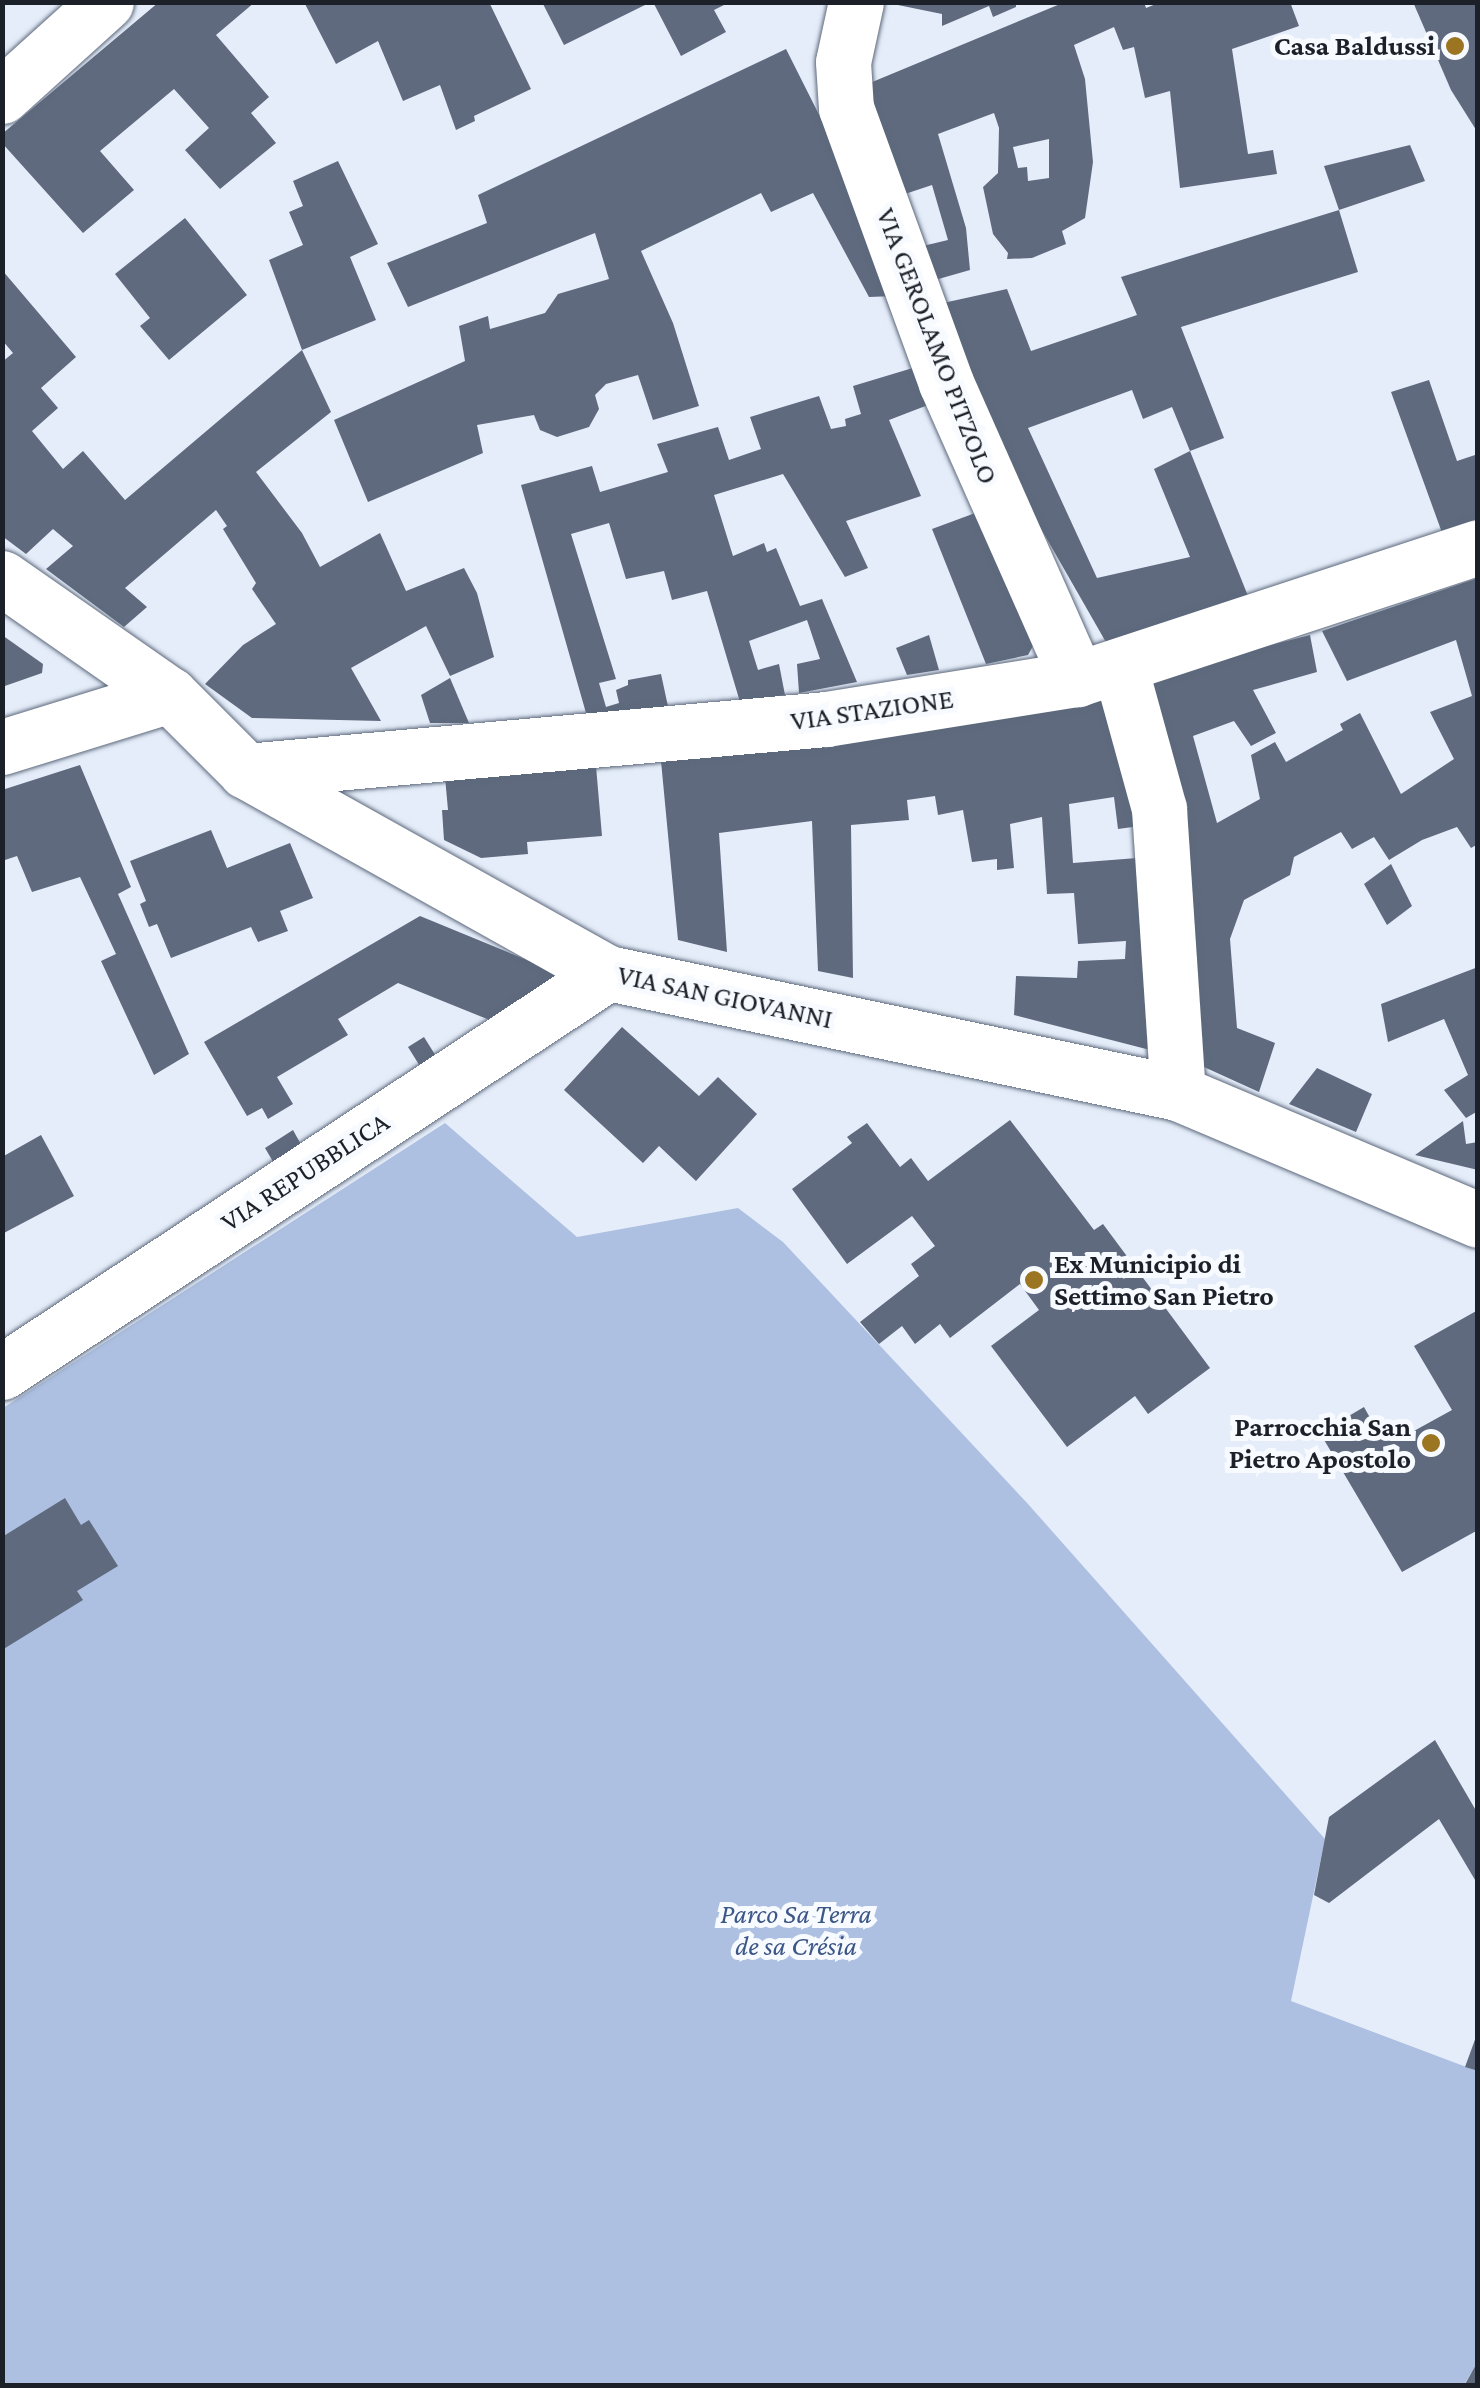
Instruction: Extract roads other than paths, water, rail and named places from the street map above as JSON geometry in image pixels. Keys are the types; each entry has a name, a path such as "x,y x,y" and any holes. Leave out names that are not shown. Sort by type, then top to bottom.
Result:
{"street":[{"path":"2,96 106,2"},
{"name":"VIA GEROLAMO PITZOLO","path":"856,2 843,62 846,108 946,383 1098,673 1158,809 1178,1093"},
{"name":"VIA STAZIONE","path":"246,771 826,719 1098,673 1478,548"},
{"name":"VIA SAN GIOVANNI","path":"2,578 170,695 246,771 608,973 1178,1093 1477,1218"},
{"path":"2,748 170,695"},
{"name":"VIA REPUBBLICA","path":"2,1372 608,973"}],"place":[{"name":"Casa Baldussi","path":"1455,46"},
{"name":"Ex Municipio di Settimo San Pietro","path":"1034,1280"},
{"name":"Parrocchia San Pietro Apostolo","path":"1431,1443"}],"park label":[{"name":"Parco Sa Terra de sa Crésia","path":"796,1930"}]}
